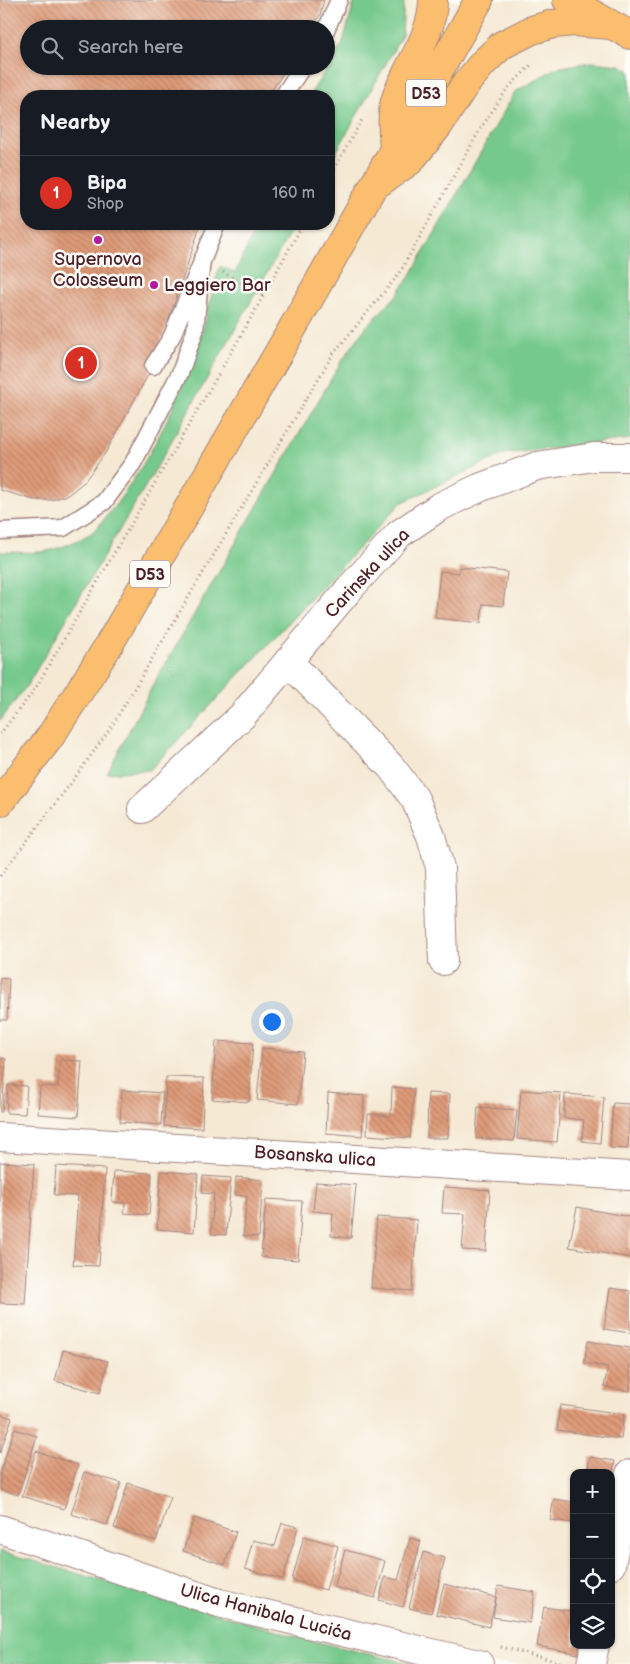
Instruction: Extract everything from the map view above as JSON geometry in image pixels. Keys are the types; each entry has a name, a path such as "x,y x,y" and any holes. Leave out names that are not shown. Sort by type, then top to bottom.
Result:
{"main road":[{"path":"394,148 392,127 395,103 406,74 429,28 433,13 433,0"},
{"name":"D53","path":"0,802 50,737 107,648 287,338 479,0"},
{"path":"567,0 621,30"},
{"path":"373,187 410,161 439,125 464,86 483,63 502,45 532,30 553,24 574,22 621,30"}],"street":[{"name":"Carinska ulica","path":"142,809 242,716 351,587 399,534 439,507 479,488 537,466 594,456 630,457"},
{"path":"288,661 391,767 415,799 440,868 443,961"},
{"name":"Bosanska ulica","path":"0,1137 630,1176"},
{"path":"612,1559 630,1474"},
{"name":"Ulica Hanibala Lucića","path":"0,1529 219,1603 479,1664"},
{"path":"591,1664 594,1649"}],"lane":[{"path":"330,20 339,0"},
{"path":"287,90 297,75"},
{"path":"153,366 172,336 214,230"},
{"path":"0,531 63,528 104,502 128,471 180,373 195,331 202,259"}],"path":[{"path":"0,876 112,726 333,354 399,274 481,128 507,89 530,65 537,62"},
{"path":"0,734 35,689 300,230"},
{"path":"202,259 263,296"}],"green space":[{"path":"355,0 404,0 402,35 335,154 335,90 313,90 323,75 335,75 335,56 342,45"},
{"path":"591,62 620,65 630,71 630,439 504,454 401,503 150,770 107,773 153,685 341,362 366,327 396,296 412,273 515,92 556,68"},
{"path":"255,230 292,230 155,470 28,684 0,721 0,552 42,552 53,550 81,539 100,524 140,469 173,407 199,342 220,266 235,273"},
{"path":"0,1551 308,1640 413,1664 0,1664"}],"building":[{"name":"Supernova Colosseum","path":"0,0 324,0 317,20 20,20 20,75 282,75 272,90 20,90 20,230 199,230 153,366 106,452 84,482 68,495 51,500 34,500 0,490"},
{"path":"459,567 507,572 503,606 483,604 481,623 435,618 440,571 459,573"},
{"path":"0,978 9,979 7,1020 0,1020"},
{"path":"216,1041 253,1043 249,1102 212,1099"},
{"path":"262,1048 303,1052 298,1104 257,1100"},
{"path":"0,1058 6,1059 2,1112 0,1112"},
{"path":"60,1060 82,1061 78,1117 38,1114 40,1086 58,1087"},
{"path":"166,1077 204,1078 202,1128 164,1126"},
{"path":"8,1085 27,1086 25,1114 6,1113"},
{"path":"392,1087 414,1089 410,1138 367,1135 368,1114 391,1116"},
{"path":"122,1090 163,1093 161,1125 120,1122"},
{"path":"521,1090 561,1093 557,1142 517,1139"},
{"path":"328,1093 364,1096 362,1136 326,1133"},
{"path":"428,1093 450,1094 448,1138 427,1138"},
{"path":"565,1094 604,1097 600,1143 582,1141 584,1120 564,1118"},
{"path":"613,1103 630,1104 628,1149 610,1148"},
{"path":"478,1107 517,1110 514,1141 476,1138"},
{"path":"0,1162 34,1164 25,1304 0,1303"},
{"path":"56,1166 105,1169 99,1266 73,1265 78,1196 54,1195"},
{"path":"114,1171 152,1173 149,1215 124,1213 125,1203 112,1202"},
{"path":"161,1171 198,1174 194,1232 157,1229"},
{"path":"203,1176 231,1178 226,1235 211,1234 214,1194 202,1193"},
{"path":"236,1177 263,1180 259,1237 243,1236 247,1196 235,1195"},
{"path":"316,1182 356,1185 351,1238 331,1236 333,1213 313,1211"},
{"path":"444,1187 490,1190 486,1251 462,1250 465,1214 442,1213"},
{"path":"266,1199 302,1201 298,1260 261,1257"},
{"path":"577,1207 630,1217 630,1258 569,1247"},
{"path":"377,1217 417,1220 412,1291 371,1288"},
{"path":"610,1288 630,1291 630,1333 604,1329"},
{"path":"588,1341 630,1348 630,1391 604,1387 608,1367 584,1363"},
{"path":"63,1350 108,1361 100,1393 55,1381"},
{"path":"560,1405 624,1414 621,1439 557,1430"},
{"path":"0,1414 12,1418 0,1453"},
{"path":"14,1429 37,1436 18,1495 0,1489 0,1474"},
{"path":"36,1451 78,1465 64,1509 22,1496"},
{"path":"590,1457 615,1461 614,1469 588,1469"},
{"path":"84,1472 121,1483 107,1525 71,1514"},
{"path":"128,1483 171,1497 156,1541 114,1528"},
{"path":"554,1499 570,1501 570,1522 550,1520"},
{"path":"194,1518 236,1532 225,1565 183,1551"},
{"path":"282,1523 298,1527 283,1579 245,1569 253,1540 275,1546"},
{"path":"304,1536 338,1546 326,1590 292,1580"},
{"path":"410,1538 421,1541 403,1607 379,1600 385,1577 398,1580"},
{"path":"345,1550 385,1561 375,1598 334,1587"},
{"path":"423,1552 445,1558 431,1613 409,1608"},
{"path":"444,1584 496,1597 489,1627 436,1614"},
{"path":"498,1586 535,1592 530,1623 493,1617"},
{"path":"544,1607 570,1611 570,1649 585,1649 584,1655 537,1646"}],"place":[{"name":"Supernova Colosseum","path":"98,240"},
{"name":"Leggiero Bar","path":"154,285"},
{"name":"Bipa","path":"81,363"}]}
